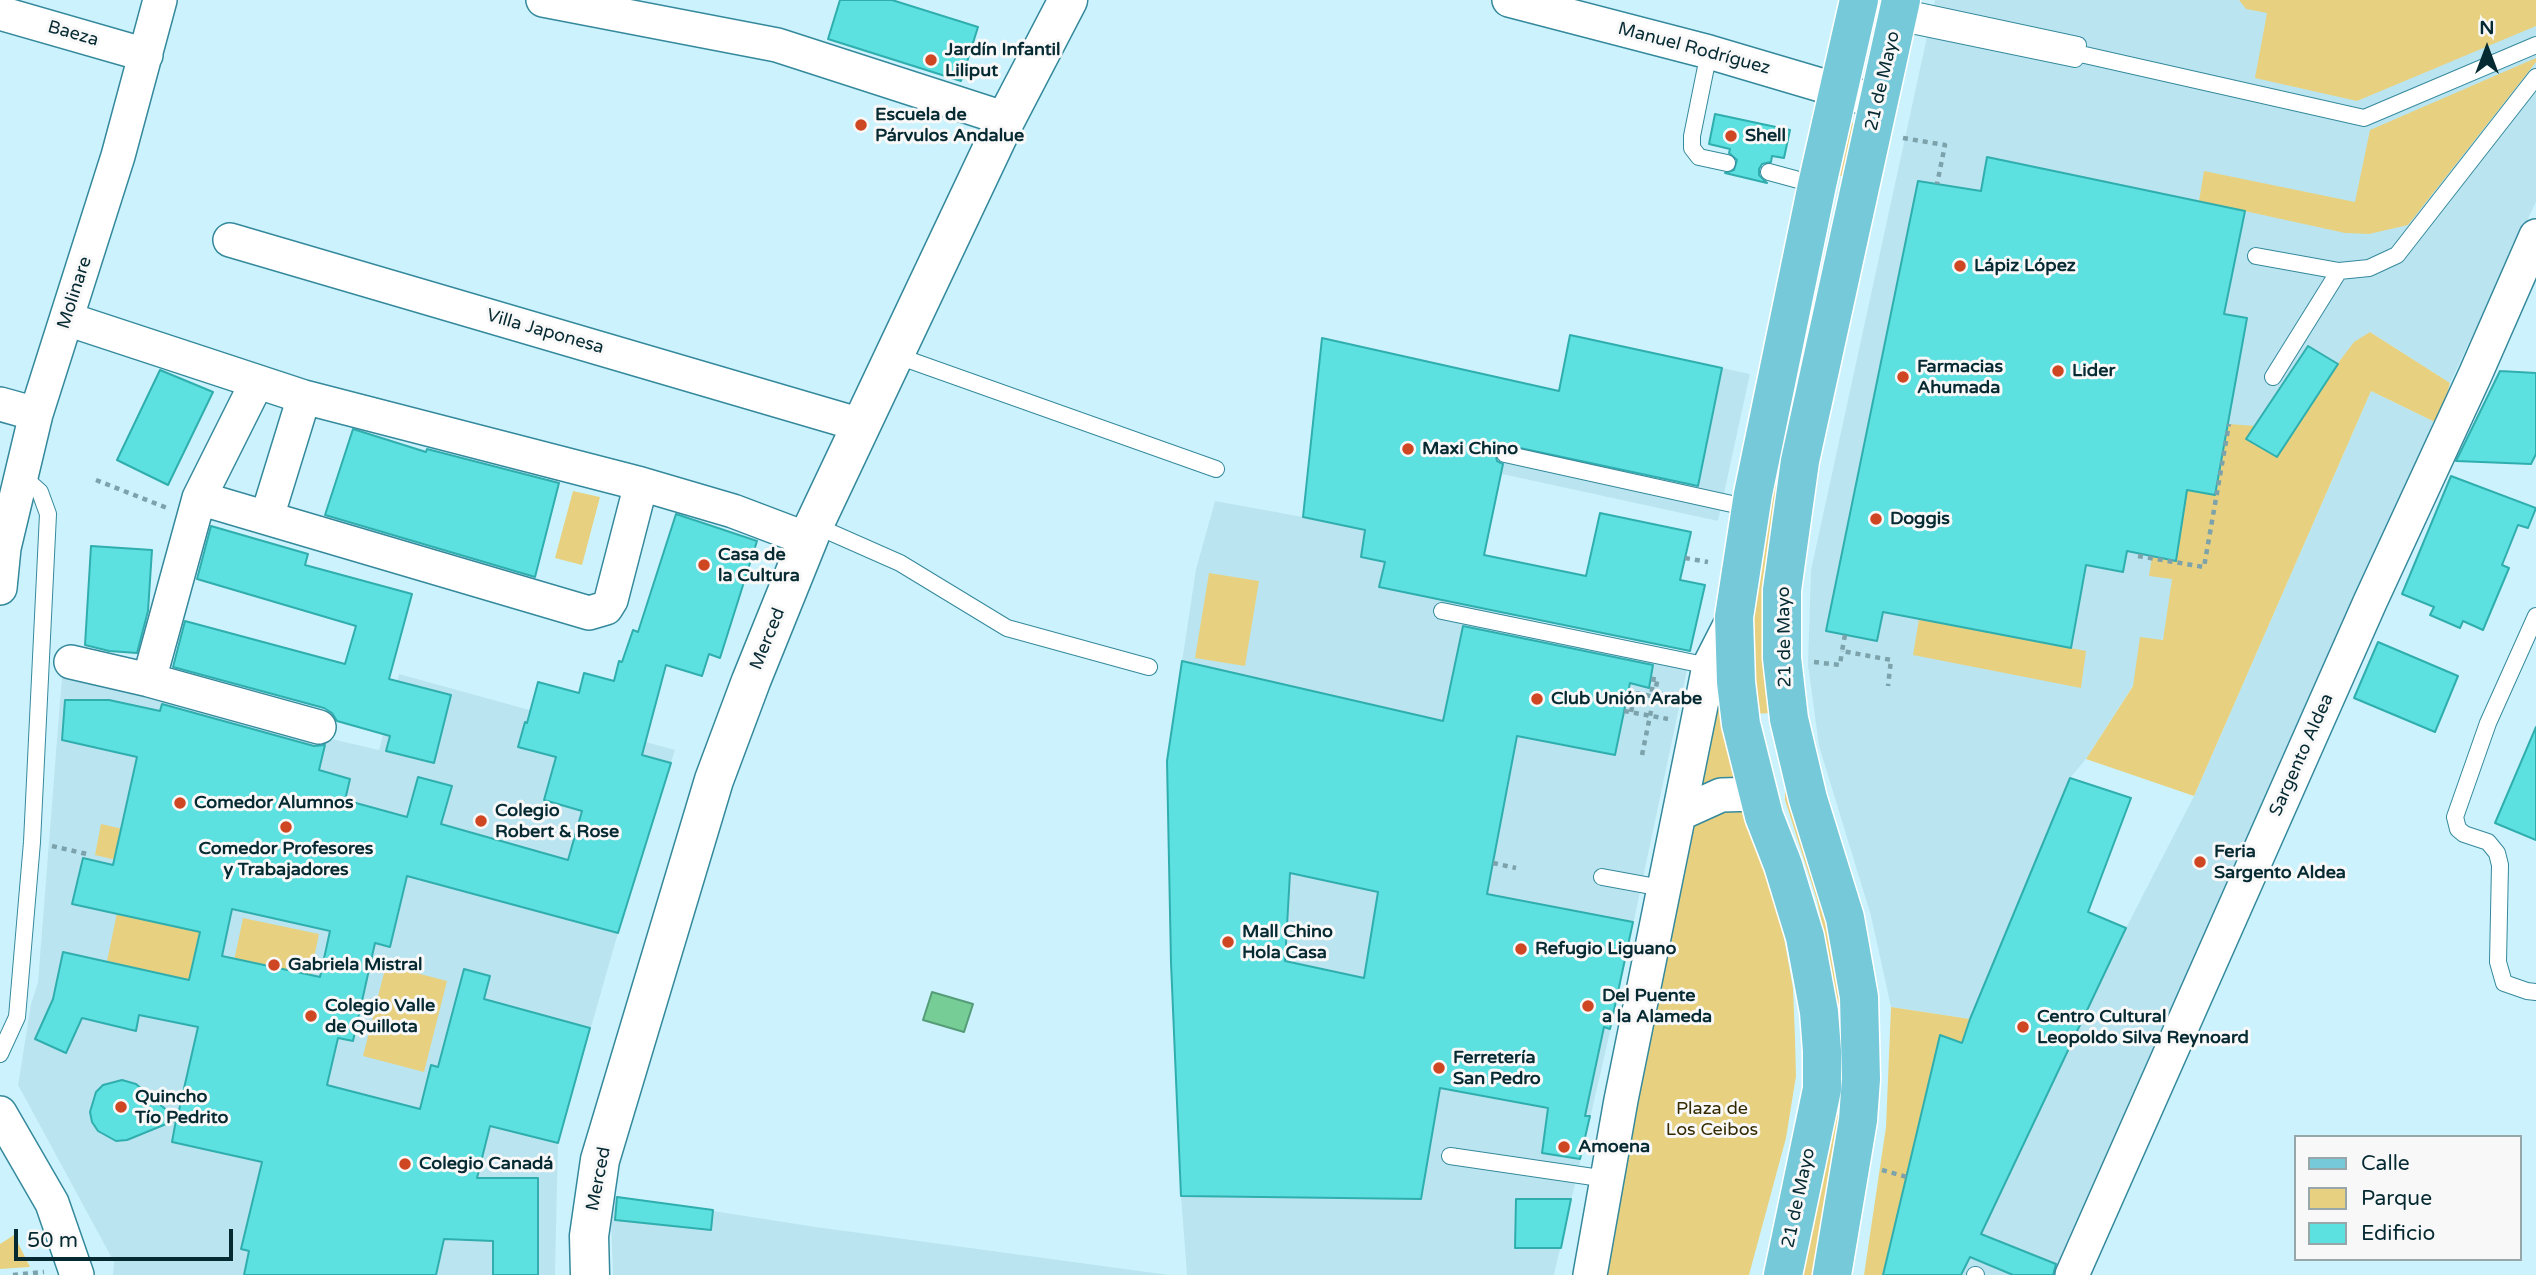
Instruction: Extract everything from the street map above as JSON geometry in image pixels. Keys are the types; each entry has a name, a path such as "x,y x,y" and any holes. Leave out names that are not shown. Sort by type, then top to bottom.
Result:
{"main road":[{"name":"Merced","path":"590,1275 589,1236 595,1185 622,1080 714,780 811,532 1006,119 1068,0"},
{"name":"21 de Mayo","path":"1783,1275 1822,1089 1822,1051 1815,986 1805,937 1758,794 1741,724 1736,682 1734,617 1750,508 1817,185 1859,0"},
{"name":"21 de Mayo","path":"1832,1275 1858,1120 1862,1052 1859,997 1845,918 1808,799 1789,719 1782,658 1782,590 1800,461 1899,10"}],"street":[{"name":"Molinare","path":"0,588 4,548 36,414 118,156 160,0"},
{"path":"542,0 777,45 1006,119"},
{"name":"Manuel Rodríguez","path":"1509,0 1838,88 1874,117"},
{"name":"Baeza","path":"0,13 146,55"},
{"name":"Sargento Aldea","path":"2072,1275 2370,602 2536,236"},
{"name":"Villa Japonesa","path":"230,240 861,425"},
{"path":"67,319 304,397 641,484 811,532"},
{"path":"149,680 196,508 257,382"},
{"path":"267,517 304,397"},
{"path":"0,404 36,414"},
{"path":"196,508 267,517 589,612 598,612 606,608 611,600 641,484"},
{"name":"21 de Mayo","path":"1590,1275 1662,888 1709,666 1734,617"},
{"path":"71,662 149,680 319,727"},
{"path":"1679,814 1721,795 1758,794"},
{"path":"0,1113 51,1203 77,1275"}],"lane":[{"path":"1899,10 2364,118 2536,45"},
{"path":"1709,52 1692,148 1699,157 1727,163"},
{"path":"2256,256 2339,271 2369,268 2397,254 2536,77"},
{"path":"1769,172 1817,185"},
{"path":"2273,377 2339,271"},
{"path":"894,355 1216,469"},
{"path":"1506,454 1750,508"},
{"path":"0,1054 17,1017 30,869 48,514 40,492 20,474"},
{"path":"811,532 900,564 1007,628 1149,667"},
{"path":"1441,611 1659,663 1709,666"},
{"path":"2536,616 2488,723 2457,809 2455,823 2464,834 2488,842 2497,852 2500,865 2500,973 2504,983 2536,992"},
{"path":"1602,877 1662,888"},
{"path":"1450,1156 1607,1180"}],"path":[{"path":"1874,117 1944,145 1937,184"},
{"path":"2138,556 2204,567 2229,424"},
{"path":"96,480 196,508"},
{"path":"1685,558 1709,562"},
{"path":"1845,635 1842,651 1891,660 1888,686"},
{"path":"1631,712 1635,693 1651,696 1659,663"},
{"path":"1642,755 1659,663"},
{"path":"1624,711 1676,720"},
{"path":"48,845 87,855"},
{"path":"1493,863 1516,868"}],"shaded area":[{"path":"1935,0 2536,0 2536,202 2450,383 2370,332 2354,343 2341,359 2086,759 2070,778 1970,1019 1891,1007 1871,916 1819,746 1808,665 1811,570"},
{"path":"1570,335 1750,374 1718,521 1502,474 1484,555 1477,608 1690,656 1615,1010 1554,1275 1187,1275 1171,963 1167,761 1196,569 1215,501 1303,517 1322,338 1558,391"},
{"name":"Feria Sargento Aldea","path":"2371,391 2439,424 2054,1275 1961,1275 2126,928 2194,796"},
{"path":"399,674 675,750 618,933 558,1143 555,1275 113,1275 114,1262 18,1085 31,1004 38,982 62,676 379,750"},
{"path":"932,992 973,1004 964,1032 923,1020"},
{"path":"610,1195 816,1227 1169,1275 613,1275"}],"green space":[{"path":"2239,0 2536,0 2536,26 2357,101 2255,78 2267,13 2246,9"},
{"path":"2536,58 2536,62 2408,225 2369,234 2345,233 2199,201 2204,171 2355,202 2370,130"},
{"path":"1842,121 1856,124 1845,177 1831,174"},
{"path":"1804,328 1812,347 1778,496 1766,563 1764,660 1770,713 1756,714 1749,658 1754,577"},
{"path":"2370,332 2450,383 2439,424 2371,391 2194,796 2086,759 2133,686 2140,637 2163,640 2172,579 2149,576 2152,557 2175,560 2187,490 2216,495 2228,424 2255,426 2277,457 2341,359 2354,342"},
{"path":"573,491 600,497 582,565 555,558"},
{"path":"1209,573 1259,581 1245,666 1195,658"},
{"path":"1919,619 2086,651 2081,688 1913,655"},
{"path":"1719,677 1744,776 1694,790"},
{"path":"1791,787 1798,795 1854,1043 1815,1275 1795,1275 1838,1061 1835,988 1817,900 1785,800 1785,790"},
{"name":"Plaza de Los Ceibos","path":"1712,808 1744,811 1781,921 1793,988 1796,1076 1786,1138 1749,1275 1603,1275 1686,845 1697,822"},
{"path":"101,824 227,853 209,882 95,855"},
{"path":"117,913 200,932 189,980 107,961"},
{"path":"243,918 319,934 307,992 285,969 261,964 257,981 231,975"},
{"path":"386,965 447,981 424,1072 363,1056"},
{"path":"1891,1007 1970,1019 1962,1043 1940,1035 1883,1275 1864,1275 1886,1127"},
{"path":"14,1235 30,1267 0,1269 0,1244"}],"building":[{"name":"Jardín Infantil Liliput","path":"840,0 892,0 978,27 961,81 828,39"},
{"path":"1715,114 1790,130 1784,158 1772,156 1771,162 1762,164 1759,169 1759,175 1767,183 1725,173 1734,170 1737,160 1729,153 1730,149 1709,144"},
{"name":"Lider","path":"1987,157 2245,211 2224,314 2247,318 2215,495 2187,490 2176,561 2127,551 2123,572 2086,565 2071,648 1883,612 1877,641 1826,631 1918,181 1981,191"},
{"name":"Maxi Chino","path":"1570,335 1722,368 1698,486 1501,444 1495,452 1497,461 1503,464 1484,555 1586,576 1600,513 1691,532 1680,580 1705,585 1690,651 1379,587 1385,562 1361,557 1365,530 1303,517 1322,338 1559,391"},
{"path":"2308,346 2338,364 2277,457 2246,439"},
{"path":"160,370 213,392 168,485 117,460"},
{"path":"2500,371 2536,373 2536,454 2531,464 2456,461"},
{"path":"353,429 426,452 427,449 559,483 535,577 325,515"},
{"path":"2451,476 2536,508 2528,528 2518,525 2502,565 2509,568 2483,630 2463,621 2460,628 2430,615 2434,607 2402,594"},
{"path":"676,514 757,541 720,658 709,654 702,676 666,665 642,755 671,763 618,933 407,876 390,947 375,943 353,1041 338,1038 327,1085 420,1109 431,1065 438,1067 464,969 490,976 484,999 590,1028 558,1143 490,1126 477,1178 538,1178 538,1275 493,1275 493,1241 444,1239 436,1275 244,1275 249,1251 241,1249 262,1162 172,1142 176,1120 127,1140 116,1141 98,1131 90,1112 96,1092 103,1085 122,1080 136,1084 177,1119 198,1027 139,1015 136,1031 82,1018 66,1053 35,1039 53,999 63,952 189,980 200,932 72,904 83,858 113,865 137,757 62,740 65,700 109,700 160,711 162,704 314,746 325,745 319,770 350,779 345,800 407,817 418,777 452,786 441,824 568,860 582,811 544,800 556,757 518,747 525,722 527,723 538,682 579,693 584,673 614,681 619,661 622,662 633,630 638,632","holes":["232,909 330,931 320,977 222,956"]},
{"path":"211,526 308,554 305,565 412,594 389,679 451,695 434,763 386,751 390,736 337,721 332,713 324,708 173,667 185,621 345,664 356,626 197,579"},
{"path":"91,546 152,550 148,611 137,653 109,651 85,645"},
{"path":"1463,626 1653,665 1649,688 1630,683 1615,755 1517,736 1487,894 1633,922 1610,1029 1604,1027 1585,1116 1590,1116 1580,1159 1542,1153 1548,1108 1440,1088 1421,1199 1181,1196 1171,963 1167,761 1182,661 1443,721","holes":["1290,873 1378,892 1364,978 1285,961"]},
{"path":"2378,642 2458,676 2435,732 2354,698"},
{"path":"2536,727 2536,840 2495,823"},
{"name":"Centro Cultural Leopoldo Silva Reynoard","path":"2070,778 2131,798 2088,912 2126,928 1981,1234 2056,1264 2053,1275 2013,1275 1970,1257 1961,1275 1883,1275 1940,1035 1962,1043"},
{"path":"617,1197 713,1210 711,1230 615,1220"},
{"path":"1516,1199 1571,1199 1561,1248 1515,1248"}],"place":[{"name":"Jardín Infantil Liliput","path":"931,60"},
{"name":"Escuela de Párvulos Andalue","path":"861,125"},
{"name":"Shell","path":"1731,136"},
{"name":"Lápiz López","path":"1960,266"},
{"name":"Lider","path":"2058,371"},
{"name":"Farmacias Ahumada","path":"1903,377"},
{"name":"Maxi Chino","path":"1408,449"},
{"name":"Doggis","path":"1876,519"},
{"name":"Casa de la Cultura","path":"704,565"},
{"name":"Club Unión Arabe","path":"1537,699"},
{"name":"Comedor Alumnos","path":"180,803"},
{"name":"Colegio Robert & Rose","path":"481,821"},
{"name":"Comedor Profesores y Trabajadores","path":"286,827"},
{"name":"Feria Sargento Aldea","path":"2200,862"},
{"name":"Mall Chino Hola Casa","path":"1228,942"},
{"name":"Refugio Liguano","path":"1521,949"},
{"name":"Gabriela Mistral","path":"274,965"},
{"name":"Del Puente a la Alameda","path":"1588,1006"},
{"name":"Colegio Valle de Quillota","path":"311,1016"},
{"name":"Centro Cultural Leopoldo Silva Reynoard","path":"2023,1027"},
{"name":"Ferretería San Pedro","path":"1439,1068"},
{"name":"Quincho Tío Pedrito","path":"121,1107"},
{"name":"Amoena","path":"1564,1147"},
{"name":"Colegio Canadá","path":"405,1164"}]}
